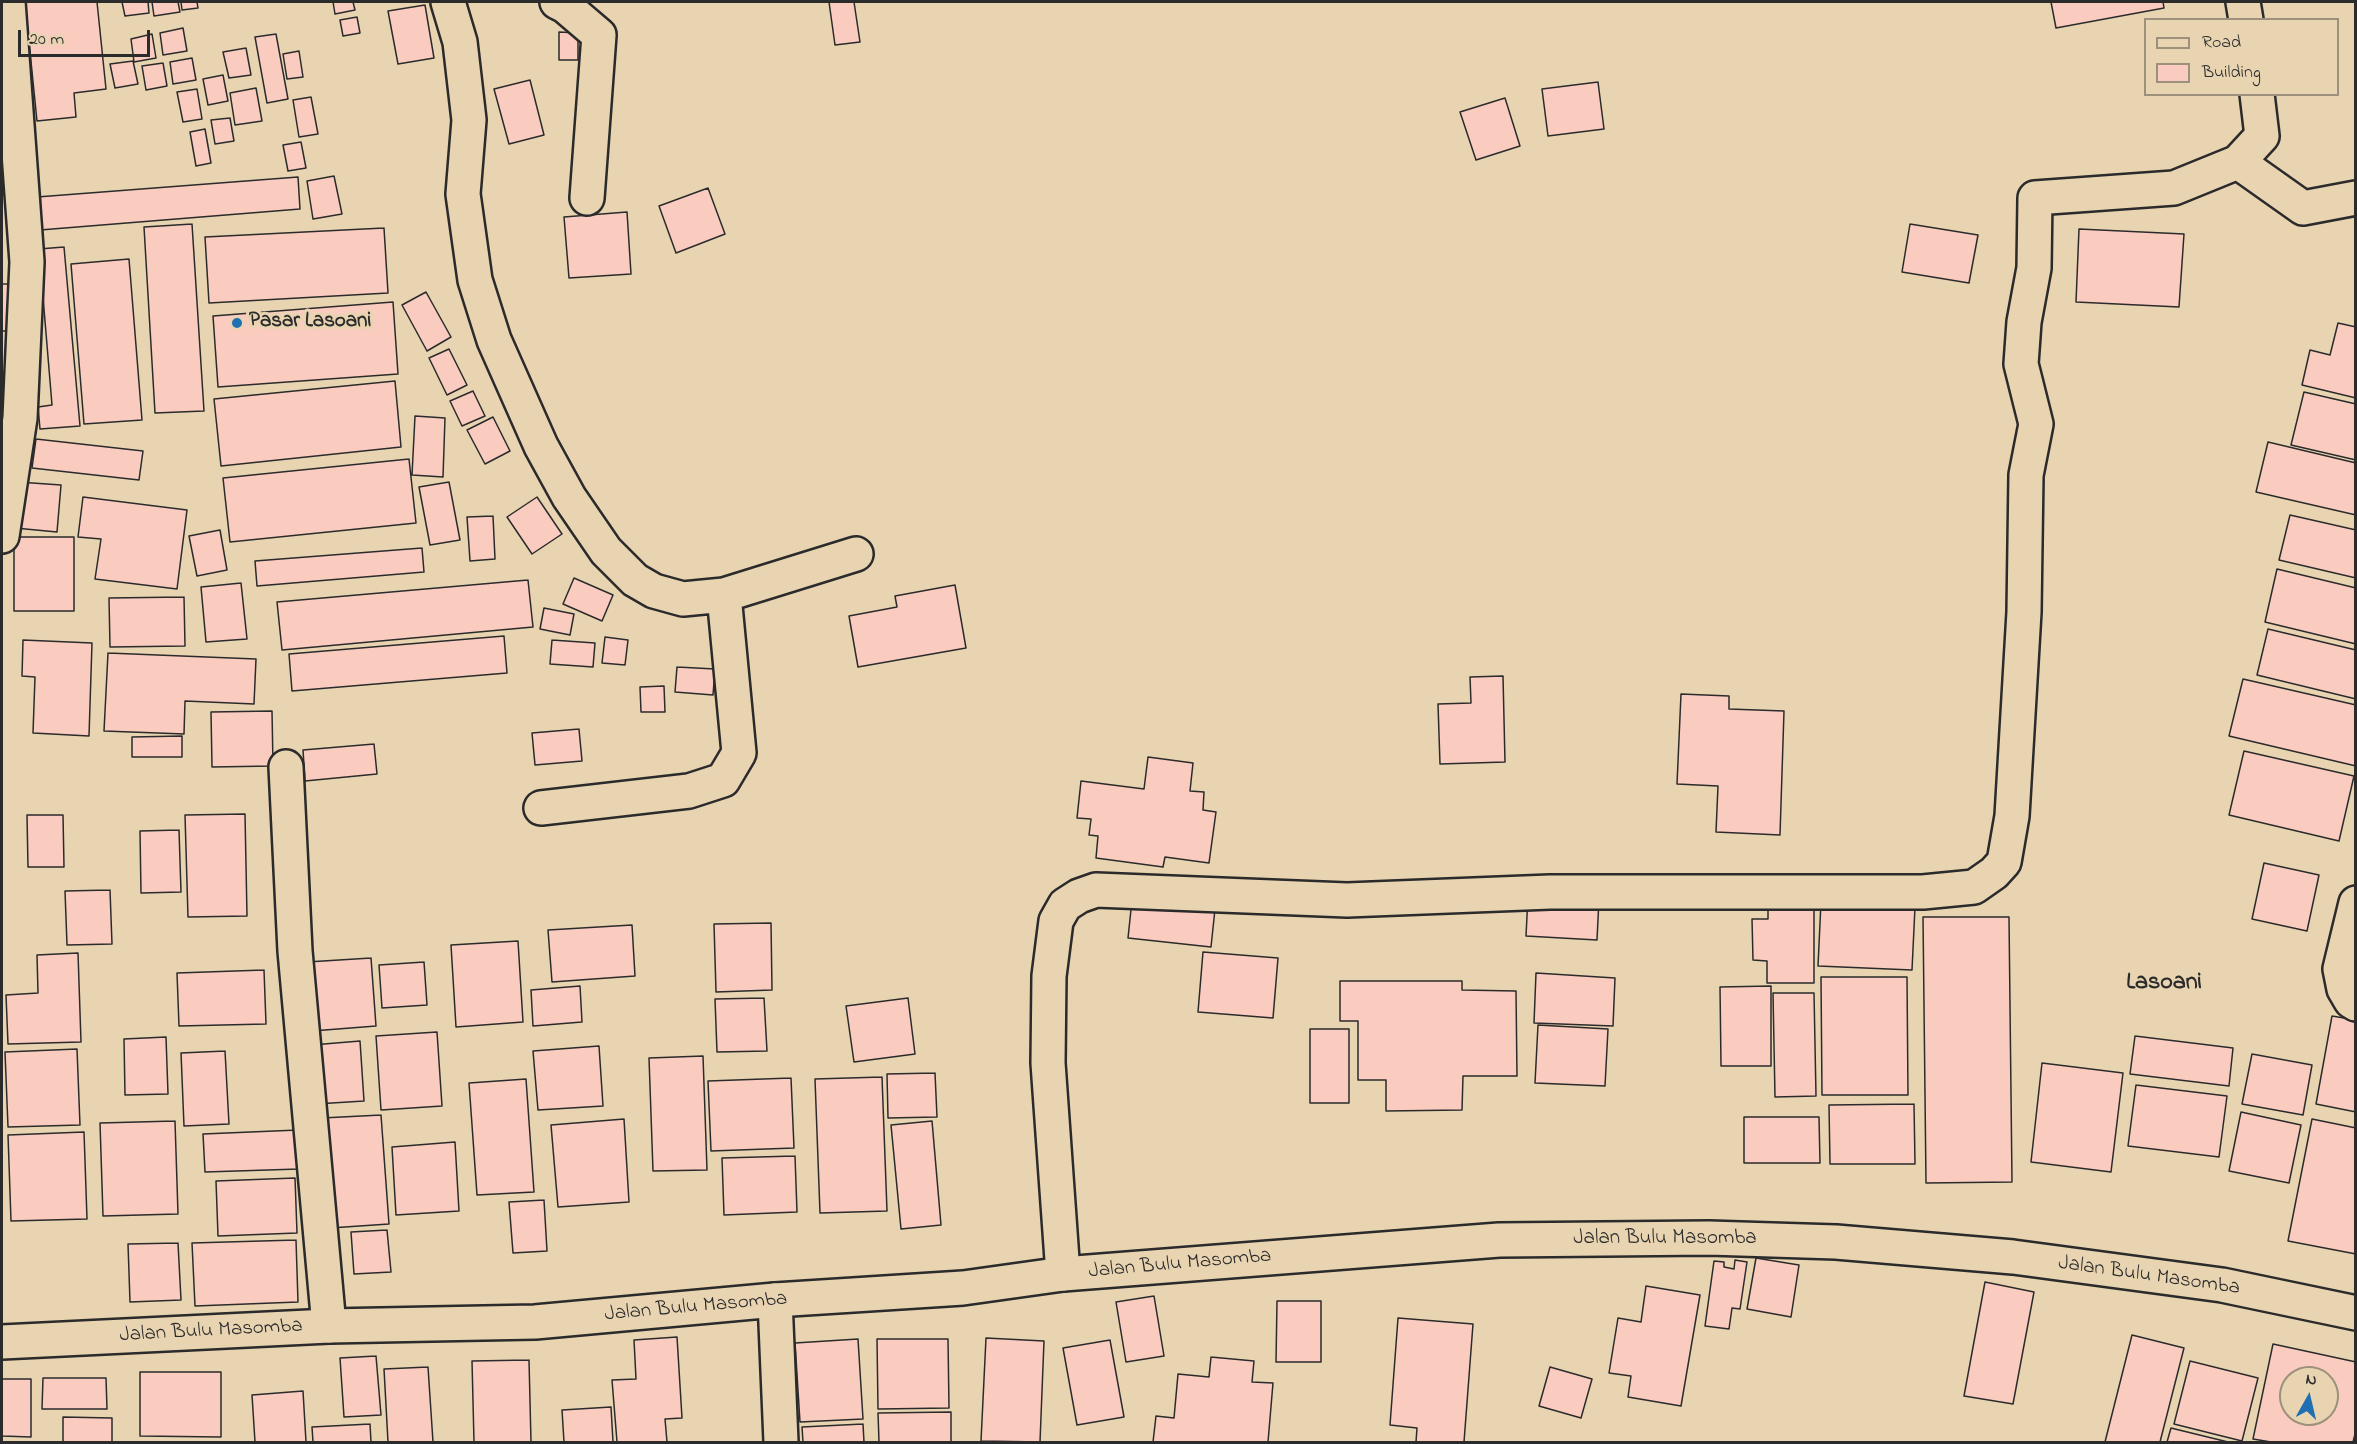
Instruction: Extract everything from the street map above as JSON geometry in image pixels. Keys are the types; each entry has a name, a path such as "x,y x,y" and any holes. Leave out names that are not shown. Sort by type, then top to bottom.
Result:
{"street":[{"path":"2,536 20,418 8,2"},
{"path":"448,2 460,42 469,120 463,194 475,280 494,340 541,446 569,497 606,551 635,580 654,591 683,599 723,595 856,554"},
{"path":"557,2 566,6 599,35 587,198"},
{"path":"2243,2 2246,18"},
{"path":"1064,1274 1048,1063 1049,976 1056,921 1065,905 1079,896 1096,890 1347,900 1550,892 1923,892 1974,888 1995,873 2004,862 2012,816 2024,612 2026,475 2036,424 2021,364 2024,322 2034,268 2035,198 2174,188 2238,162 2262,136 2257,96"},
{"path":"2238,162 2303,208 2355,198"},
{"path":"541,808 688,790 723,780 739,753 723,595"},
{"path":"286,767 295,951 329,1326"},
{"path":"2355,903 2340,969 2344,989 2355,1004"},
{"name":"Jalan Bulu Masomba","path":"2,1342 329,1326 535,1322 775,1300 963,1288 1064,1274 1499,1240 1709,1238 1836,1242 2013,1257 2222,1285 2355,1313"},
{"path":"775,1300 781,1443"}],"building":[{"path":"25,2 97,2 106,89 74,93 76,117 37,121"},
{"path":"122,2 148,2 149,13 125,16"},
{"path":"152,2 178,2 180,12 154,16"},
{"path":"181,2 197,2 198,8 182,10"},
{"path":"333,2 353,2 355,10 335,14"},
{"path":"829,2 854,2 860,42 835,45"},
{"path":"2051,2 2163,2 2164,8 2056,28"},
{"path":"425,5 434,58 398,64 388,11"},
{"path":"357,17 360,33 343,36 340,20"},
{"path":"183,28 187,51 163,55 160,33"},
{"path":"559,32 578,33 578,60 559,60"},
{"path":"152,34 156,58 134,62 131,39"},
{"path":"276,34 288,99 267,103 255,37"},
{"path":"246,48 251,75 229,78 223,52"},
{"path":"299,51 303,77 287,79 283,54"},
{"path":"192,58 196,80 173,84 170,62"},
{"path":"133,61 138,84 115,88 110,64"},
{"path":"163,63 167,86 146,90 142,66"},
{"path":"223,75 228,101 208,105 203,79"},
{"path":"530,80 544,135 509,144 494,89"},
{"path":"1598,82 1604,129 1548,136 1542,89"},
{"path":"256,88 262,121 235,125 230,93"},
{"path":"197,89 202,119 183,122 177,92"},
{"path":"311,97 318,134 299,137 293,100"},
{"path":"1505,98 1520,146 1476,160 1460,112"},
{"path":"230,118 234,141 215,144 211,120"},
{"path":"205,129 211,163 196,166 190,132"},
{"path":"301,142 306,168 288,171 283,145"},
{"path":"334,176 342,214 313,219 307,181"},
{"path":"298,177 300,209 40,230 37,197"},
{"path":"708,188 725,234 676,253 659,206"},
{"path":"627,212 631,274 569,278 564,217"},
{"path":"192,224 204,411 155,413 144,227"},
{"path":"1910,224 1978,235 1969,283 1902,272"},
{"path":"384,228 388,293 209,303 205,237"},
{"path":"2079,229 2184,234 2179,307 2076,302"},
{"path":"64,247 80,426 40,429 38,407 52,405 39,249"},
{"path":"129,259 142,420 84,424 71,264"},
{"path":"2,284 10,284 9,331 2,331"},
{"path":"426,292 451,337 427,351 402,305"},
{"path":"393,302 398,374 218,387 213,316"},
{"path":"2338,323 2356,327 2356,398 2302,385 2310,350 2330,355"},
{"path":"449,349 467,385 447,395 429,358"},
{"path":"395,381 401,447 221,466 214,399"},
{"path":"473,391 485,416 462,426 450,401"},
{"path":"2304,392 2356,404 2356,460 2291,445"},
{"path":"415,416 445,418 443,477 412,475"},
{"path":"493,417 510,451 485,464 467,430"},
{"path":"36,439 143,451 139,480 32,468"},
{"path":"2268,442 2356,463 2356,515 2256,492"},
{"path":"409,459 416,523 230,542 223,478"},
{"path":"18,482 61,485 57,532 15,528"},
{"path":"449,482 460,540 430,545 419,487"},
{"path":"83,497 187,510 177,589 95,579 101,539 78,537"},
{"path":"537,497 562,534 532,554 507,517"},
{"path":"2290,515 2356,530 2356,578 2279,560"},
{"path":"493,516 495,559 470,561 467,517"},
{"path":"220,530 227,570 197,576 189,536"},
{"path":"14,537 74,537 74,611 14,611"},
{"path":"422,548 424,572 257,586 255,561"},
{"path":"2277,569 2356,588 2356,644 2265,622"},
{"path":"574,578 613,595 602,621 563,604"},
{"path":"528,580 533,627 282,650 277,602"},
{"path":"241,583 247,639 206,642 201,587"},
{"path":"955,585 966,648 858,667 849,616 897,607 895,596"},
{"path":"184,597 185,646 110,647 109,598"},
{"path":"544,608 574,614 570,635 540,629"},
{"path":"2268,629 2356,650 2356,699 2257,675"},
{"path":"504,636 507,673 292,691 289,654"},
{"path":"605,637 628,640 625,665 602,663"},
{"path":"23,640 92,643 89,736 33,733 35,677 22,676"},
{"path":"552,640 595,643 593,667 550,664"},
{"path":"108,653 256,659 254,704 185,701 184,734 104,731"},
{"path":"677,667 715,669 713,695 675,692"},
{"path":"1503,676 1505,762 1440,764 1438,704 1471,703 1470,677"},
{"path":"2243,679 2356,705 2356,766 2229,736"},
{"path":"664,686 665,712 641,712 640,687"},
{"path":"1681,694 1729,696 1729,709 1784,711 1780,835 1716,832 1718,786 1677,784"},
{"path":"272,711 273,766 212,767 211,712"},
{"path":"579,729 582,761 535,765 532,733"},
{"path":"182,736 182,757 132,757 132,737"},
{"path":"374,744 377,774 305,781 303,750"},
{"path":"2244,751 2354,776 2339,841 2229,815"},
{"path":"1148,757 1193,763 1190,791 1204,792 1203,810 1216,812 1209,863 1165,857 1163,867 1096,858 1098,836 1089,835 1091,819 1077,818 1081,781 1144,789"},
{"path":"245,814 247,916 188,917 185,815"},
{"path":"27,815 63,815 64,867 28,867"},
{"path":"179,830 181,892 141,893 140,831"},
{"path":"2264,863 2319,875 2307,931 2252,919"},
{"path":"110,890 112,944 67,945 65,891"},
{"path":"1528,896 1599,899 1597,940 1526,936"},
{"path":"1768,899 1814,899 1814,983 1767,983 1767,961 1753,960 1752,919 1768,919"},
{"path":"1132,900 1215,909 1211,947 1128,938"},
{"path":"1821,902 1915,907 1912,970 1818,966"},
{"path":"1923,917 2009,917 2012,1182 1926,1183"},
{"path":"771,923 772,990 716,992 714,924"},
{"path":"632,925 635,976 552,982 548,930"},
{"path":"518,941 523,1022 456,1027 451,945"},
{"path":"1203,952 1278,958 1273,1018 1198,1012"},
{"path":"78,953 81,1042 8,1044 6,995 38,993 37,955"},
{"path":"371,958 376,1026 312,1031 307,962"},
{"path":"424,962 427,1005 382,1008 379,965"},
{"path":"264,970 266,1024 179,1026 177,973"},
{"path":"1536,973 1615,978 1613,1026 1534,1023"},
{"path":"1821,977 1907,977 1908,1095 1822,1095"},
{"path":"1340,981 1462,981 1462,990 1516,991 1517,1076 1463,1076 1462,1110 1386,1111 1386,1080 1358,1080 1358,1021 1340,1021"},
{"path":"580,986 582,1022 533,1026 531,990"},
{"path":"1771,986 1771,1066 1721,1066 1720,987"},
{"path":"1773,993 1814,993 1816,1096 1775,1097"},
{"path":"764,998 767,1051 717,1052 715,999"},
{"path":"908,998 915,1054 854,1062 846,1006"},
{"path":"2332,1016 2356,1020 2356,1112 2316,1104"},
{"path":"1538,1025 1608,1029 1605,1086 1535,1083"},
{"path":"1310,1029 1349,1029 1349,1103 1310,1103"},
{"path":"437,1032 442,1106 381,1110 376,1036"},
{"path":"2135,1036 2233,1048 2229,1086 2130,1074"},
{"path":"166,1037 168,1094 125,1095 124,1039"},
{"path":"360,1041 364,1101 316,1104 312,1045"},
{"path":"599,1046 603,1106 538,1110 533,1051"},
{"path":"77,1049 80,1125 8,1127 5,1052"},
{"path":"225,1051 229,1124 184,1126 181,1053"},
{"path":"2252,1054 2312,1065 2303,1115 2242,1104"},
{"path":"703,1056 707,1170 653,1171 649,1058"},
{"path":"2042,1063 2123,1073 2111,1172 2031,1162"},
{"path":"935,1073 937,1117 888,1118 887,1074"},
{"path":"882,1077 887,1211 820,1213 815,1079"},
{"path":"791,1078 794,1148 711,1151 708,1081"},
{"path":"526,1079 534,1192 477,1195 469,1083"},
{"path":"2136,1085 2227,1096 2219,1157 2128,1146"},
{"path":"1914,1104 1915,1164 1830,1164 1829,1105"},
{"path":"2241,1112 2301,1125 2289,1183 2229,1171"},
{"path":"381,1115 389,1224 330,1228 322,1118"},
{"path":"1744,1117 1819,1117 1820,1163 1744,1163"},
{"path":"624,1119 629,1202 558,1207 551,1125"},
{"path":"2312,1119 2356,1128 2356,1254 2288,1241"},
{"path":"175,1121 178,1214 103,1216 100,1123"},
{"path":"932,1121 941,1225 901,1229 891,1125"},
{"path":"298,1130 299,1169 205,1172 203,1134"},
{"path":"84,1132 87,1219 11,1221 8,1135"},
{"path":"455,1142 459,1211 396,1215 392,1147"},
{"path":"795,1156 797,1212 724,1215 722,1158"},
{"path":"295,1178 297,1233 218,1236 216,1181"},
{"path":"544,1200 547,1251 513,1253 509,1202"},
{"path":"387,1230 391,1272 354,1274 351,1232"},
{"path":"296,1240 298,1302 195,1306 192,1243"},
{"path":"178,1243 181,1300 130,1302 128,1244"},
{"path":"1756,1258 1799,1265 1791,1317 1747,1309"},
{"path":"1735,1260 1747,1262 1740,1309 1732,1308 1729,1329 1705,1326 1714,1261 1724,1262 1724,1267 1734,1269"},
{"path":"1985,1282 2034,1292 2013,1404 1964,1396"},
{"path":"1646,1286 1700,1295 1681,1406 1628,1397 1631,1376 1609,1373 1618,1318 1641,1322"},
{"path":"1154,1296 1164,1356 1126,1362 1116,1302"},
{"path":"1277,1301 1321,1301 1321,1362 1276,1362"},
{"path":"1398,1318 1473,1324 1464,1442 1416,1442 1417,1428 1390,1425"},
{"path":"2132,1335 2184,1348 2160,1442 2105,1442"},
{"path":"677,1337 682,1418 665,1419 667,1442 617,1442 612,1380 636,1379 634,1340"},
{"path":"986,1338 1044,1341 1040,1442 981,1441"},
{"path":"858,1339 863,1419 800,1422 795,1343"},
{"path":"877,1339 948,1339 949,1408 878,1409"},
{"path":"1110,1340 1124,1417 1077,1425 1063,1348"},
{"path":"2273,1344 2356,1362 2356,1430 2353,1442 2271,1442 2253,1439"},
{"path":"376,1356 381,1415 344,1417 340,1358"},
{"path":"1211,1357 1254,1361 1252,1382 1273,1383 1268,1442 1153,1442 1156,1416 1174,1418 1178,1374 1209,1377"},
{"path":"529,1360 531,1442 474,1442 472,1361"},
{"path":"2190,1361 2258,1378 2242,1441 2174,1424"},
{"path":"428,1367 433,1442 388,1442 384,1369"},
{"path":"1550,1367 1592,1379 1581,1418 1539,1406"},
{"path":"140,1372 221,1372 221,1437 140,1436"},
{"path":"43,1378 106,1378 107,1409 42,1409"},
{"path":"2,1379 31,1379 31,1437 2,1436"},
{"path":"303,1391 306,1442 255,1442 252,1395"},
{"path":"611,1407 613,1442 564,1442 562,1410"},
{"path":"951,1412 951,1442 879,1442 878,1413"},
{"path":"63,1417 112,1418 112,1442 63,1442"},
{"path":"370,1424 371,1442 313,1442 312,1427"},
{"path":"863,1424 864,1442 803,1442 802,1427"},
{"path":"2171,1428 2228,1442 2167,1442"}],"place":[{"name":"Pasar Lasoani","path":"237,323"}],"district":[{"name":"Lasoani","path":"2164,984"}]}
